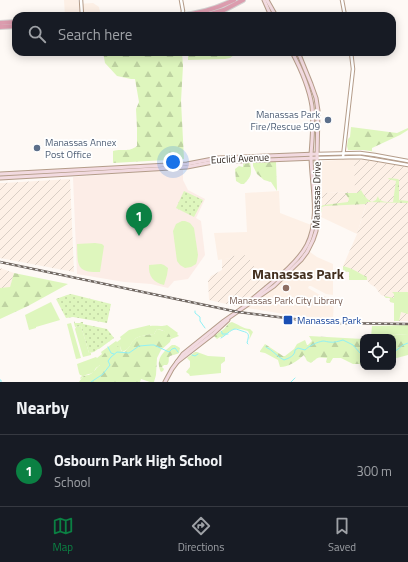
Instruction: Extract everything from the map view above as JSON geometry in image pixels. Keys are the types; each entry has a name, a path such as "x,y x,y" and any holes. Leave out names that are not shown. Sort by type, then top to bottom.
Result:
{"highway":[{"path":"202,12 234,0"},
{"path":"217,12 244,0"},
{"path":"0,23 12,22"},
{"path":"0,26 12,26"}],"main road":[{"path":"264,0 269,12"},
{"path":"267,0 274,12"},
{"name":"Manassas Drive","path":"242,309 291,266 309,242 314,226 312,107 305,81 294,56"},
{"name":"Manassas Drive","path":"165,382 180,357 224,321 274,286 297,264 307,252 313,240 317,223 317,105 310,79 300,56"},
{"name":"Euclid Avenue","path":"0,178 180,167 213,162 312,156"},
{"name":"Euclid Avenue","path":"0,174 187,164 218,158 317,156"},
{"path":"307,252 306,250 309,242"}],"street":[{"path":"81,0 82,12"},
{"path":"181,0 183,12"},
{"path":"342,0 344,12"},
{"path":"342,157 353,69 351,56"},
{"name":"Euclid Avenue","path":"317,156 343,153 368,154 408,161"},
{"name":"Euclid Avenue","path":"317,156 368,158 408,165"}],"shaded area":[{"path":"64,0 78,0 79,4 93,3 99,7 100,12 65,12"},
{"path":"354,159 356,192 322,193 322,161"},
{"path":"354,159 408,167 408,321 394,321 394,303 390,302 389,298 381,295 367,280 349,280 349,272 343,271 343,266 357,234 366,205 322,205 322,193 355,192"},
{"path":"183,169 183,180 188,190 205,199 196,218 201,221 205,255 188,279 174,281 168,288 151,284 124,282 77,274 73,177"},
{"path":"70,179 74,272 0,258 0,183"},
{"path":"279,191 280,213 319,228 318,235 310,252 333,264 333,295 326,294 311,286 308,288 320,295 334,299 333,320 235,306 265,286 232,256 231,258 218,260 214,233 247,232 245,193"},
{"path":"366,204 357,234 321,217 322,205"},
{"path":"247,255 265,285 235,306 209,300 208,281 211,276 222,270 222,259 231,258 232,256"},
{"path":"0,268 14,273 10,288 0,288"}],"green space":[{"path":"104,56 182,56 181,101 184,159 113,163 113,151 128,150 137,146 136,109 139,102 135,79 117,76 105,63"},
{"path":"188,56 233,56 225,59 188,60"},
{"path":"351,127 397,133 408,128 408,130 372,148 372,151 377,152 348,150 347,146"},
{"path":"250,162 251,172 249,179 244,184 241,184 236,181 235,169 239,166 243,167 243,163"},
{"path":"253,162 276,162 277,191 271,182 264,180 257,174 253,166"},
{"path":"388,179 399,180 399,200 408,201 408,203 367,202 366,204 325,206 322,207 322,212 321,211 321,206 324,205 348,202 349,199 345,193 357,193 361,190 372,202 376,200 378,196 382,201 393,202 396,181"},
{"path":"184,191 203,200 194,217 176,208"},
{"path":"182,221 190,223 194,228 198,255 196,264 185,268 177,261 173,231 176,224"},
{"path":"77,244 102,244 104,246 100,272 86,271 82,269 78,262"},
{"path":"161,264 168,268 164,285 157,283 152,278 149,269 149,265"},
{"path":"343,266 367,277 367,280 349,280 349,272 343,271"},
{"path":"14,273 68,284 28,306 0,319 0,288 10,287"},
{"path":"392,292 408,292 408,314 401,312 399,321 394,321 394,303 390,302 390,298 386,298 384,296 394,298 394,294"},
{"path":"71,294 111,304 107,323 73,317 66,318 56,299"},
{"path":"51,302 60,320 29,330 25,315"},
{"path":"74,321 75,323 83,322 83,324 107,329 114,338 94,352 89,353 81,326 75,327"},
{"path":"232,322 250,329 253,332 249,340 250,335 248,331 240,329 234,329 217,339 214,336"},
{"path":"71,323 81,358 76,359 67,324"},
{"path":"150,325 167,325 178,333 177,334 179,336 171,339 170,335 157,329 154,334 135,339 125,351 122,352 120,346 96,368 94,372 84,375 81,379 80,378 82,376 79,373 77,364 96,357 97,358 102,354 101,352 121,339 120,337 129,330"},
{"path":"408,325 408,334 371,334 372,326"},
{"path":"81,326 89,353 91,353 91,355 83,357 75,329 76,327"},
{"path":"157,329 167,332 171,339 170,342 161,350 157,358 154,382 141,379 140,382 79,382 83,377 92,373 100,365 99,360 108,349 112,352 120,345 121,351 124,352 136,338 154,334"},
{"path":"408,334 408,355 396,358 396,335"},
{"path":"309,336 360,339 360,364 353,364 341,358 333,358 330,363 327,363 327,358 318,358 311,363 307,361 304,355 290,365 280,367 278,360 260,352 265,344 285,356 294,349 297,344 305,340 308,345 312,341"},
{"path":"172,345 180,348 179,353 169,357 168,364 162,367 164,369 161,372 159,360 163,353"},
{"path":"195,352 208,356 225,357 225,361 221,364 221,373 190,376 186,372 190,367 190,361 187,358"}],"waterway":[{"path":"195,311 195,313 200,317 200,321 205,328"},
{"path":"221,338 237,329 248,334 248,344"},
{"path":"221,331 222,334 228,334"},
{"path":"266,347 284,360 290,358 298,348 305,350 316,343 343,340 353,345 360,353"},
{"path":"396,351 408,343"},
{"path":"91,382 103,374 110,365 108,361 117,352 129,353 139,346 151,345 169,352 175,348 178,352"},
{"path":"108,347 111,353 114,354"},
{"path":"192,355 195,356 198,354"},
{"path":"291,382 295,378"}],"railway":[{"path":"0,262 238,312 335,323 408,324"}],"place":[{"name":"Manassas Park Fire/Rescue 509","path":"328,120"},
{"name":"Manassas Annex Post Office","path":"37,148"},
{"name":"Osbourn Park High School","path":"139,236"},
{"name":"Manassas Park City Library","path":"286,288"},
{"name":"Manassas Park","path":"288,320"}],"district":[{"name":"Manassas Park","path":"298,274"}]}
